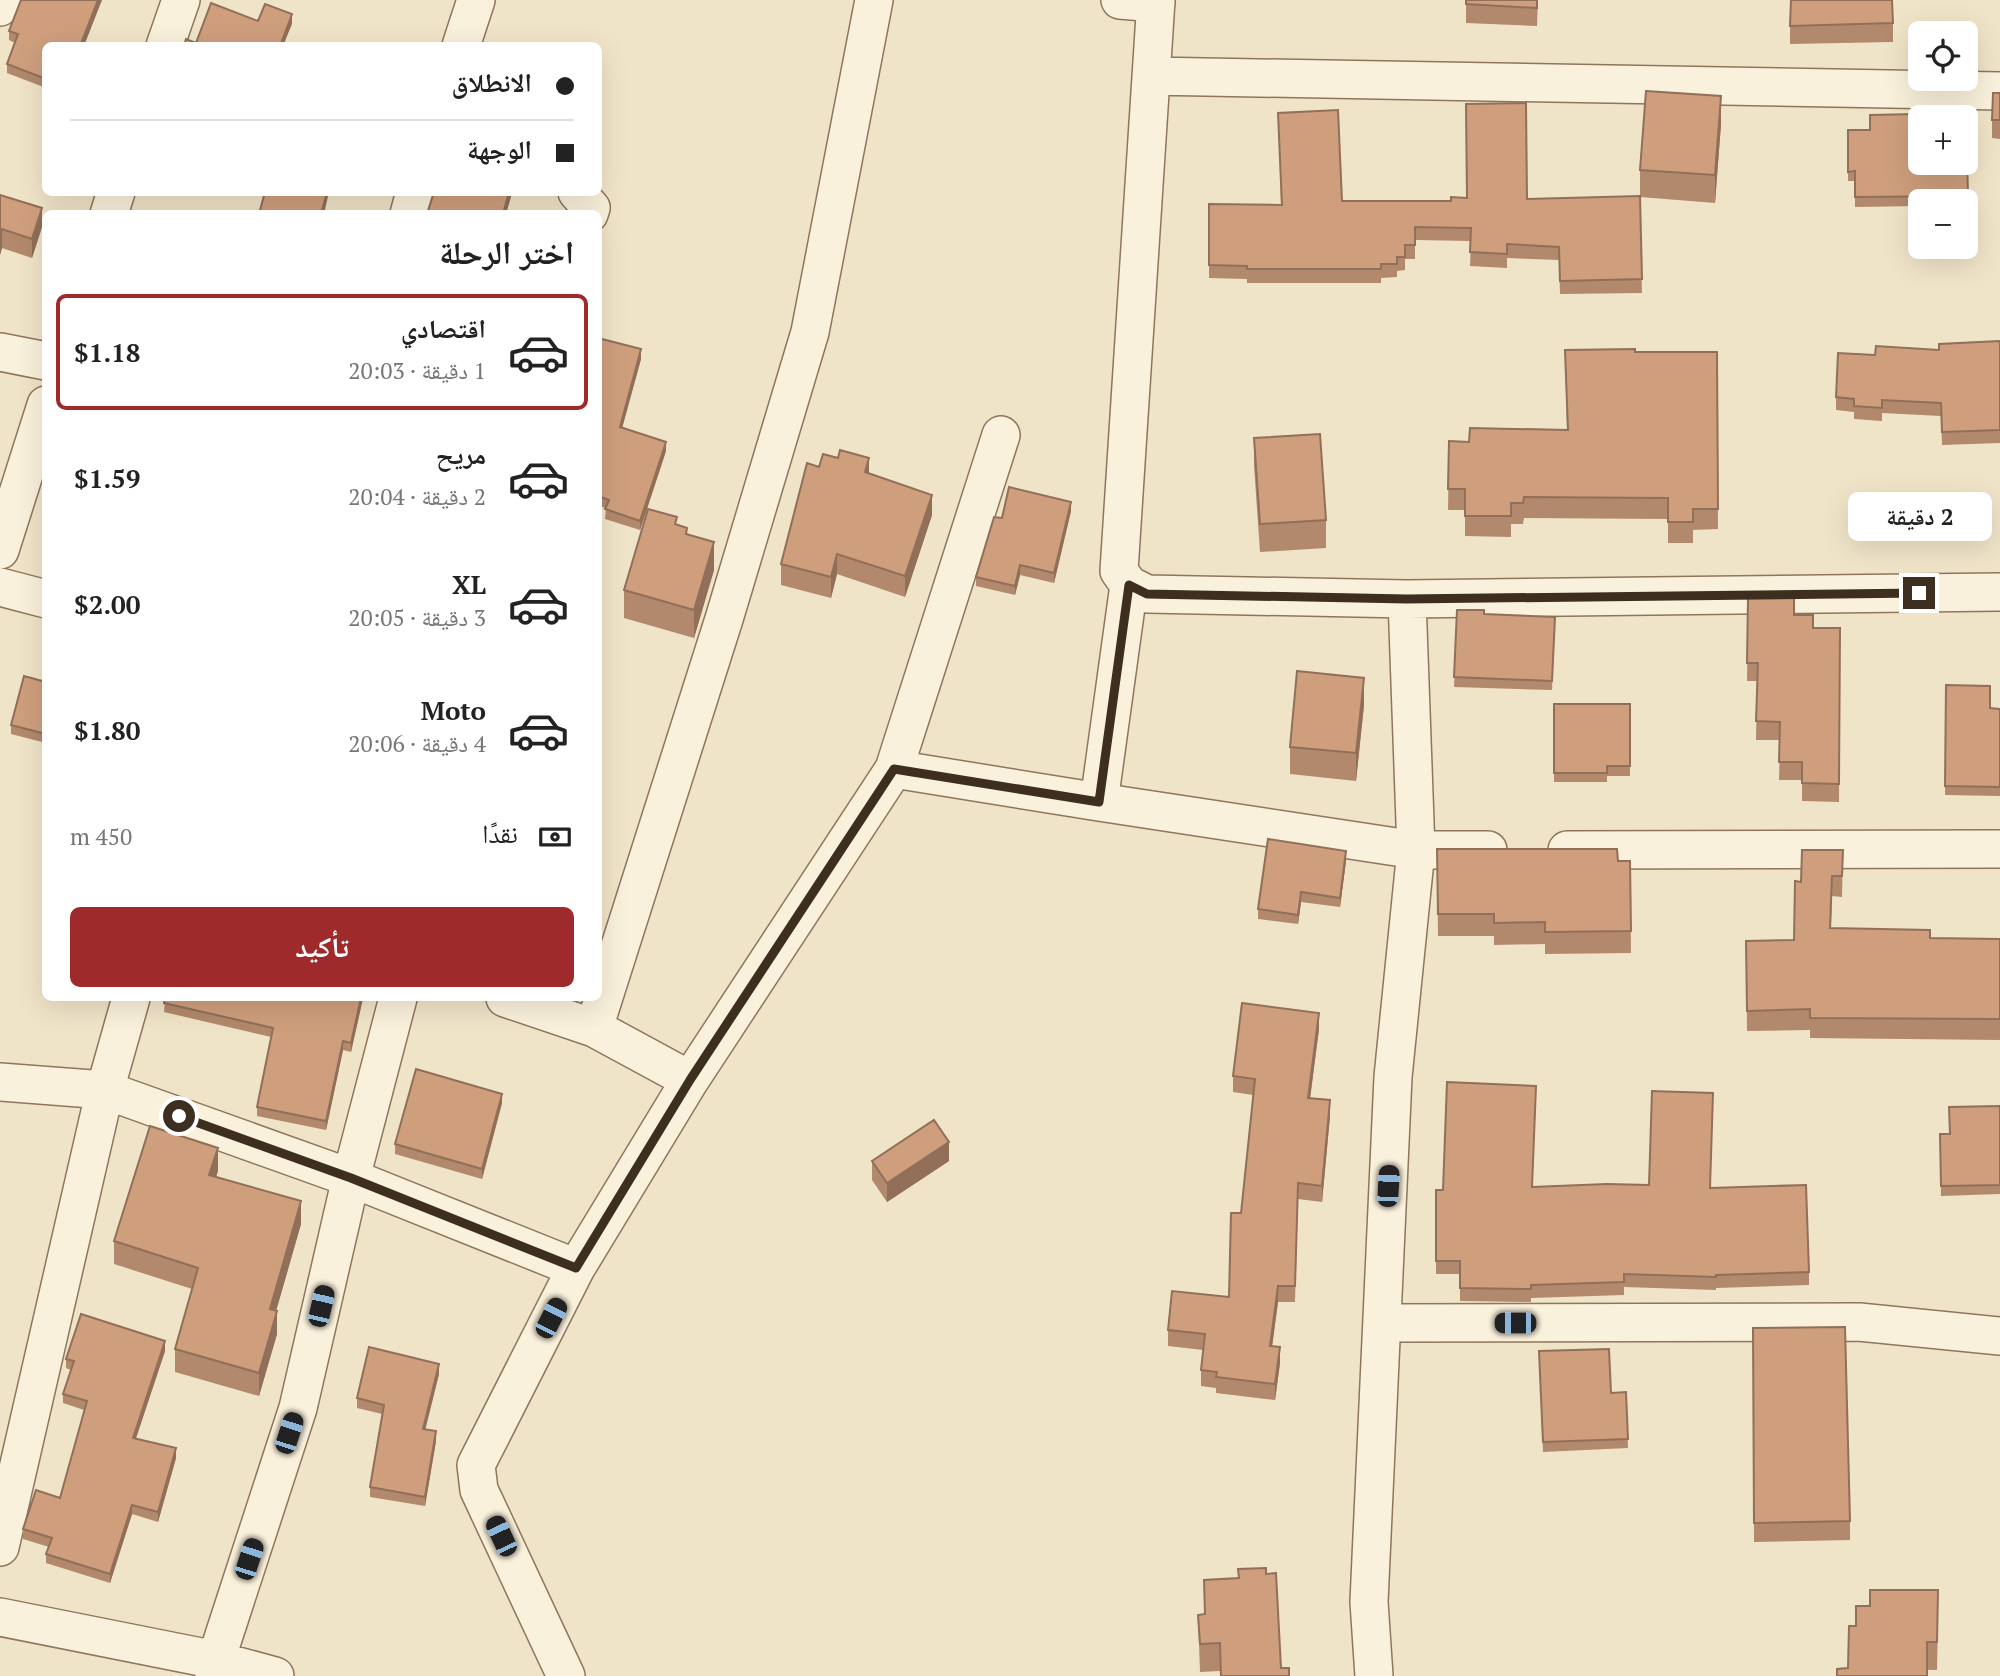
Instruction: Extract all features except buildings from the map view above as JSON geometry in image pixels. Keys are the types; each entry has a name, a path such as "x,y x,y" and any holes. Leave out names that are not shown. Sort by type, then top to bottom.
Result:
{"street":[{"path":"0,7 2,0"},
{"path":"167,42 181,0"},
{"path":"462,42 476,0"},
{"path":"594,1028 724,619 810,332 874,0"},
{"path":"1144,1 1151,76 1119,571 1129,585 1147,594 1407,599 2000,592"},
{"path":"1151,76 2000,91"},
{"path":"580,196 590,210"},
{"path":"0,352 42,360"},
{"path":"0,550 42,418"},
{"path":"566,1676 479,1490 476,1465 576,1268 690,1080 894,769 1001,435"},
{"path":"1099,802 1129,585"},
{"path":"0,587 42,598"},
{"path":"1374,1676 1369,1602 1393,1077 1416,850 1407,599"},
{"path":"894,769 1416,850 2000,849"},
{"path":"0,1547 105,1090 130,1001"},
{"path":"215,1668 298,1408 351,1178 397,1001"},
{"path":"514,1001 594,1028 690,1080"},
{"path":"0,1082 105,1090 351,1178 576,1268"},
{"path":"1383,1323 1859,1322 2000,1336"},
{"path":"0,1617 215,1668 275,1676"}],"route":[{"path":"179,1116 351,1178 576,1268 690,1080 894,769 1099,802 1129,585 1147,594 1407,599 1919,593"}]}
